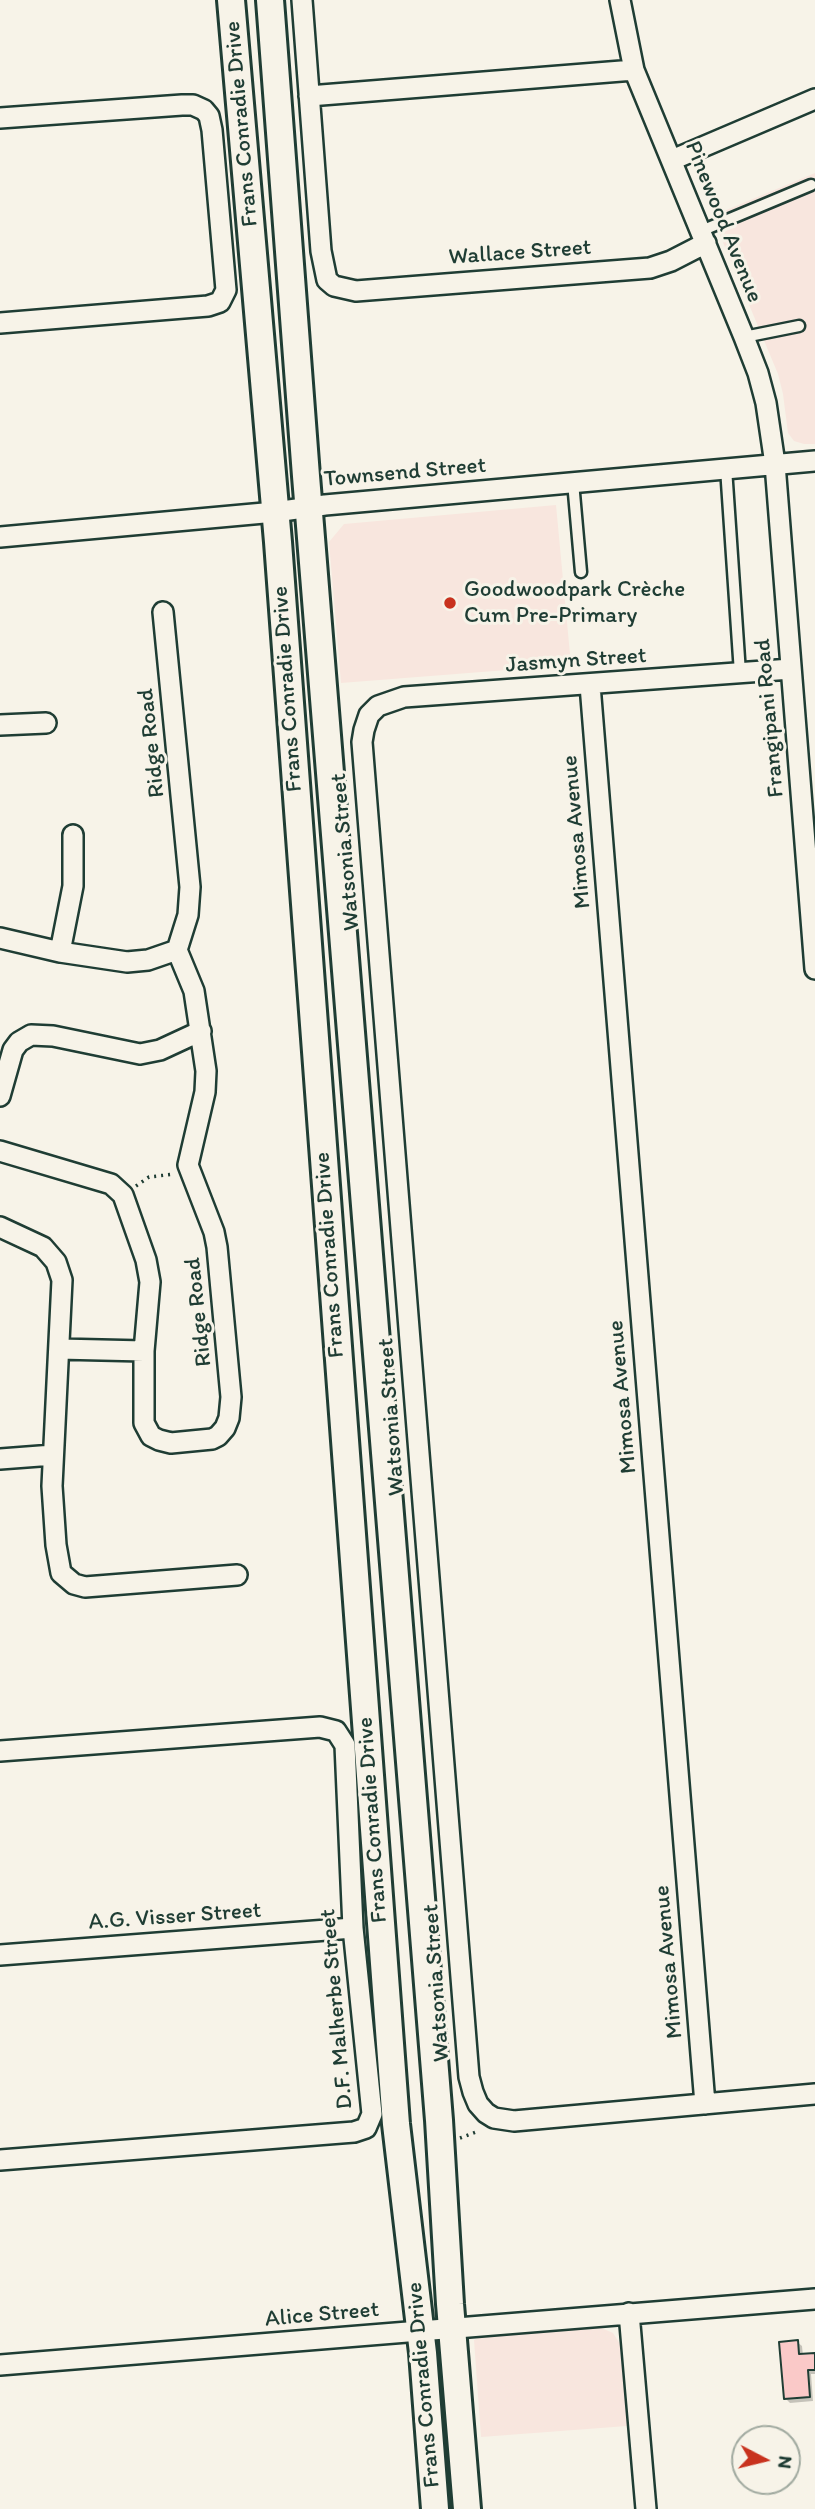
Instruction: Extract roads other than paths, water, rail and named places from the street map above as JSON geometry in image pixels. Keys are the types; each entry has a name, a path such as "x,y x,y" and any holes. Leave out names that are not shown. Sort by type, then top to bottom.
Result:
{"main road":[{"name":"Frans Conradie Drive","path":"231,0 275,512 396,2124 420,2331 436,2509"},
{"name":"Frans Conradie Drive","path":"270,0 439,2120 467,2509"}],"street":[{"path":"302,0 309,96 634,70"},
{"name":"Pinewood Avenue","path":"620,0 634,70 673,160 762,388 775,464"},
{"name":"Wallace Street","path":"309,96 323,268 327,280 334,286 356,291 650,268 671,261 703,237"},
{"path":"673,160 815,99"},
{"path":"0,118 182,105 193,105 204,110 209,116 212,130 225,276 225,295 220,302 208,306 0,323"},
{"name":"Townsend Street","path":"0,537 815,461"},
{"name":"Frangipani Road","path":"775,464 815,969"},
{"name":"Ridge Road","path":"0,1151 111,1184 123,1195 150,1282 144,1351 144,1423 151,1436 172,1443 218,1436 229,1418 232,1397 217,1247 189,1169 189,1153 205,1092 206,1071 194,991 177,950 188,915 190,887 163,612"},
{"name":"Jasmyn Street","path":"369,715 378,706 404,698 791,669"},
{"name":"Mimosa Avenue","path":"590,685 705,2104"},
{"name":"Watsonia Street","path":"369,715 364,730 363,760 388,1044 469,2077 478,2104 490,2115 514,2121 705,2104"},
{"path":"0,725 46,723"},
{"path":"60,952 72,886 73,835"},
{"path":"0,938 102,960 137,962 177,950"},
{"path":"0,1097 13,1050 19,1042 31,1035 53,1036 140,1054 160,1050 201,1031"},
{"path":"0,1227 43,1247 56,1262 63,1288 52,1486 61,1573 74,1584 85,1587 237,1575"},
{"path":"59,1349 144,1351"},
{"path":"0,1459 53,1455"},
{"name":"D.F. Malherbe Street","path":"0,1751 320,1727 336,1731 345,1745 354,1928 372,2114 366,2128 354,2132 0,2160"},
{"name":"A.G. Visser Street","path":"0,1955 354,1928"},
{"path":"705,2104 815,2094"},
{"name":"Alice Street","path":"0,2365 815,2299"},
{"path":"629,2313 646,2509"}],"lane":[{"path":"703,237 811,185"},
{"path":"744,337 799,326"},
{"path":"726,468 740,673"},
{"path":"573,482 581,572"}],"place":[{"name":"Goodwoodpark Crèche Cum Pre-Primary","path":"450,603"}]}
